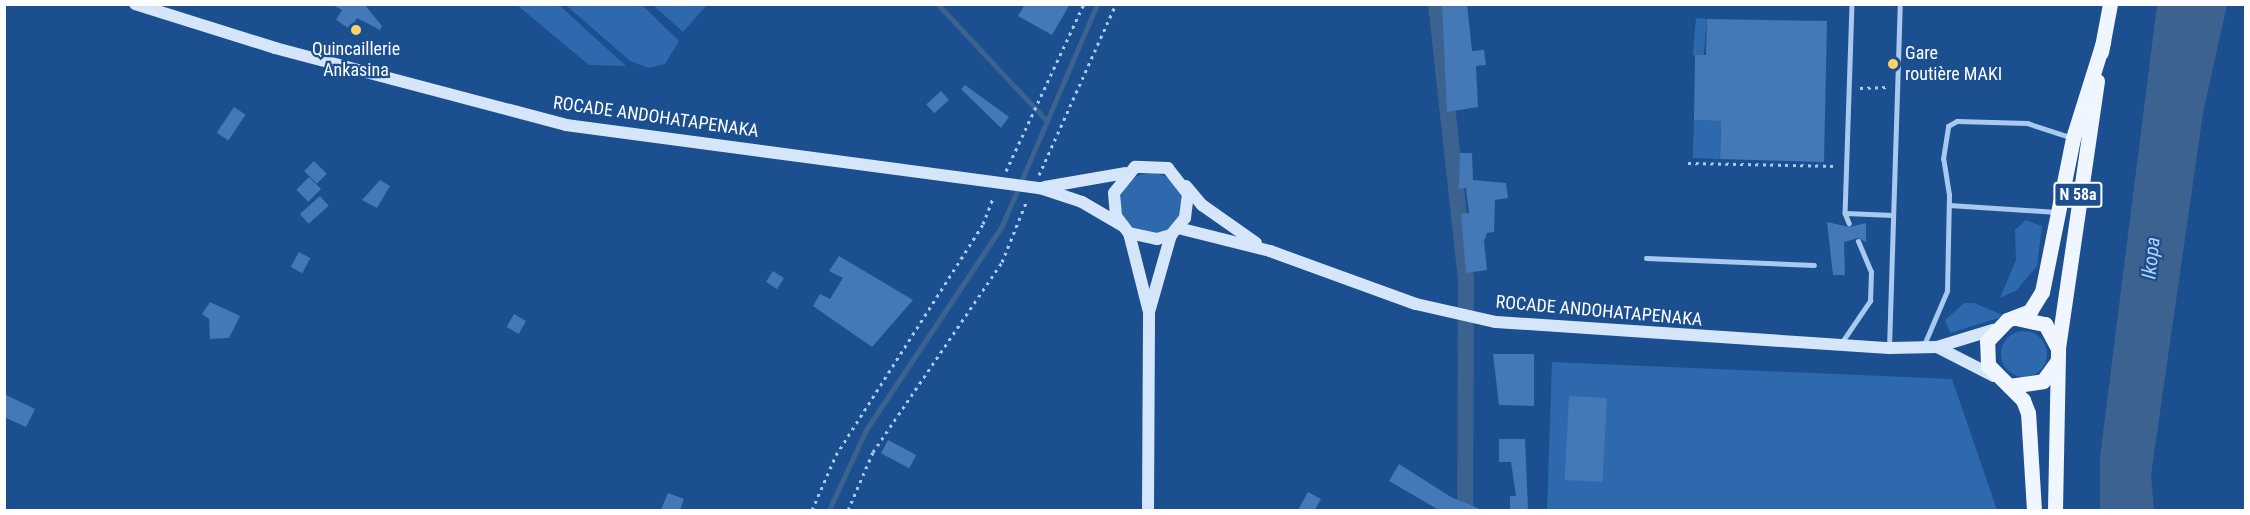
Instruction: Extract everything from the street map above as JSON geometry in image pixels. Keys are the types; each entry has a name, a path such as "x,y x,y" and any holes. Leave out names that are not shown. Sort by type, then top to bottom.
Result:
{"main road":[{"name":"ROCADE ANDOHATAPENAKA","path":"135,4 275,48 566,125 1035,187"},
{"name":"N 58a","path":"2055,510 2058,355 2110,4"},
{"name":"N 58a","path":"2007,320 2030,311 2042,292 2073,138 2103,42"},
{"path":"1035,187 1126,173 1157,164 1184,183 1202,205 1270,251"},
{"path":"1126,173 1113,205 1126,230 1149,312 1148,510"},
{"path":"1149,312 1174,231 1188,207 1184,183"},
{"path":"1035,187 1082,202 1144,239 1174,231 1270,251"},
{"name":"ROCADE ANDOHATAPENAKA","path":"1270,251 1406,300 1496,322 1889,348 1930,347"},
{"path":"1930,347 1993,330 2007,320 2019,316 2045,324 2058,355 2043,381 2009,386"},
{"path":"1993,330 1986,353 1995,376"},
{"path":"1930,347 1995,376 2009,386 2028,413 2034,510"}],"lane":[{"path":"1849,223 1845,213 1852,4"},
{"path":"1889,348 1900,4"},
{"path":"1930,347 1947,291 1949,205 1944,131 1954,122 2027,123 2073,138"},
{"path":"1949,205 2059,212"},
{"path":"1845,213 1893,215"},
{"path":"1839,344 1870,301 1870,272 1858,242"},
{"path":"1646,258 1814,265"}],"path":[{"path":"812,510 836,455 983,224 1005,183 1033,115 1041,102 1084,4"},
{"path":"848,510 873,452 1002,262 1116,4"},
{"path":"1849,88 1898,87"},
{"path":"1688,163 1846,166"}],"shaded area":[{"path":"517,5 559,5 626,66 589,65"},
{"path":"566,5 642,5 679,41 665,64 649,68 630,61"},
{"path":"653,5 707,5 683,32"},
{"path":"1696,18 1707,19 1704,56 1693,55"},
{"path":"1694,120 1721,121 1720,159 1693,158"},
{"path":"1151,173 1168,178 1173,182 1177,187 1182,204 1177,221 1173,226 1168,230 1151,235 1134,230 1129,226 1125,221 1120,204 1125,187 1129,182 1134,178"},
{"path":"2026,220 2042,226 2037,266 2017,290 2000,298 2016,260 2015,230"},
{"path":"1964,303 1974,303 2005,316 1950,333 1945,320"},
{"path":"2024,331 2040,338 2047,354 2040,370 2024,377 2008,370 2001,354 2008,338"},
{"path":"1552,362 1952,379 1997,510 1547,510"}],"water":[{"name":"Ikopa","path":"2157,5 2227,5 2203,113 2151,475 2154,510 2100,510 2100,457"}],"building":[{"path":"331,4 364,4 382,26 380,30 357,18 350,29 336,20 342,10"},
{"path":"1025,4 1070,4 1052,35 1018,16"},
{"path":"1442,4 1467,4 1472,51 1484,50 1486,65 1476,66 1478,107 1447,112"},
{"path":"1707,19 1827,21 1824,162 1720,159 1721,121 1694,120 1695,55 1706,55"},
{"path":"965,85 1009,117 1001,128 961,89"},
{"path":"941,91 949,100 934,113 926,104"},
{"path":"234,107 246,115 228,141 217,133"},
{"path":"1460,153 1472,153 1473,180 1506,183 1508,198 1495,200 1494,232 1487,233 1484,241 1487,270 1466,273 1461,214 1469,213 1466,188 1459,189"},
{"path":"314,161 327,174 317,184 304,171"},
{"path":"309,177 321,189 308,202 296,190"},
{"path":"380,180 390,186 377,208 362,200"},
{"path":"320,196 329,206 309,224 300,214"},
{"path":"1827,222 1849,227 1866,223 1866,242 1858,238 1844,242 1845,275 1833,275"},
{"path":"299,252 310,258 302,273 291,267"},
{"path":"839,256 913,300 872,347 813,306 820,294 830,299 843,278 829,271"},
{"path":"773,271 784,278 777,289 766,282"},
{"path":"210,302 240,316 229,338 210,339 209,319 202,314"},
{"path":"514,314 526,321 519,334 506,327"},
{"path":"1493,354 1534,354 1534,406 1499,405"},
{"path":"4,394 35,409 26,427 4,417"},
{"path":"1569,396 1607,398 1603,482 1565,480"},
{"path":"1499,439 1525,439 1528,510 1510,510 1510,496 1516,496 1511,462 1499,462"},
{"path":"888,440 916,455 909,468 881,453"},
{"path":"1399,464 1451,497 1482,510 1439,510 1389,481"},
{"path":"1308,492 1321,499 1315,510 1298,510"},
{"path":"668,493 684,499 680,510 661,510"}],"waterway":[{"path":"938,4 1047,121"},
{"path":"829,510 866,430 1002,226 1097,4"},
{"path":"1436,4 1466,278 1465,510"}],"place":[{"name":"Quincaillerie Ankasina","path":"356,30"},
{"name":"Gare routière MAKI","path":"1893,64"}]}
